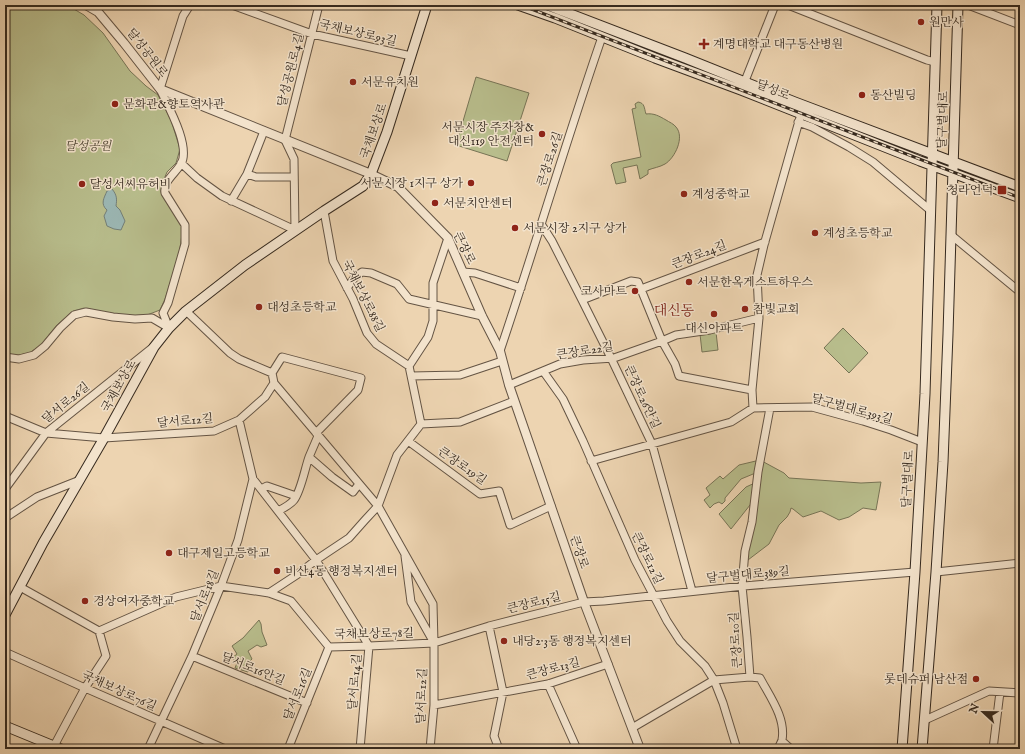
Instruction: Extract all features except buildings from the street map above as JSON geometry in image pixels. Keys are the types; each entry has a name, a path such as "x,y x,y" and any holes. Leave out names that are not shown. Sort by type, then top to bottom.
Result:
{"main road":[{"name":"국채보상로","path":"5,615 154,347 169,328 186,311 246,265 295,230 363,186 371,174 387,132 427,5"},
{"name":"달성로","path":"518,5 602,37 743,86 799,118 1020,198"},
{"path":"547,5 685,58 743,86 1020,187"},
{"name":"달구벌대로","path":"902,749 915,572 922,442 937,5"},
{"name":"달구벌대로","path":"922,749 936,572 944,439 958,5"},
{"path":"5,726 54,747"}],"street":[{"name":"달성공원로","path":"86,5 100,8 124,43 160,89 371,174"},
{"path":"169,328 163,313 168,303 185,244 185,225 165,193 164,188 181,163 183,156 182,140 176,121 160,89 183,16 190,5"},
{"name":"국채보상로93길","path":"232,5 312,34 411,56"},
{"name":"달성공원로4길","path":"285,140 319,5"},
{"path":"743,86 775,5"},
{"path":"788,5 935,62"},
{"path":"968,5 1020,25"},
{"name":"큰장로26길","path":"500,351 576,113 602,37"},
{"path":"592,462 731,422 753,408 752,390 759,318 757,275 764,242 799,118 873,162 930,210"},
{"path":"231,201 247,174 264,132"},
{"path":"181,163 197,178 222,196 295,230 294,158 285,140"},
{"path":"247,174 256,177 294,177"},
{"name":"큰장로","path":"371,174 398,187 448,238 482,316 500,351 514,400 584,602 640,749"},
{"name":"국채보상로88길","path":"324,211 333,261 353,299 367,333 376,344 409,366"},
{"name":"큰장로26안길","path":"541,224 552,240 652,444 692,591"},
{"path":"951,235 1020,292"},
{"path":"269,594 349,538 378,506 397,455 421,424 409,366 428,337 432,321 433,283 448,238"},
{"name":"큰장로24길","path":"582,300 631,281 639,286 764,242"},
{"path":"347,288 355,277 362,272 371,273 397,284 409,299 482,316"},
{"path":"463,272 475,273 521,288"},
{"path":"639,286 662,341 680,376 752,390"},
{"path":"186,311 230,353 239,359 272,373 282,357 361,378 358,390 317,434 302,481 294,500 286,507 278,511"},
{"path":"5,357 19,359 34,355 45,346 60,328 74,315 86,312 135,319 152,318 169,328"},
{"name":"큰장로22길","path":"509,385 560,364 583,360 614,358 676,335 710,330 759,318"},
{"name":"달서로26길","path":"5,489 46,433 154,347"},
{"path":"411,376 460,375 502,360"},
{"name":"큰장로12길","path":"543,371 563,399 635,560 667,621 680,641 705,666 714,680 737,749"},
{"name":"달서로12길","path":"272,373 274,383 378,506 433,604 434,705 430,749"},
{"name":"달서로12길","path":"5,416 46,433 104,438 214,431 239,420 265,397 274,383"},
{"path":"421,424 460,422 514,400"},
{"name":"달구벌대로393길","path":"753,408 812,407 863,421 922,442"},
{"name":"큰장로10길","path":"770,408 758,472 752,522 745,551 742,586 750,677 760,678 774,703 782,724 782,741 778,749"},
{"name":"달서로18길","path":"148,749 192,656 238,540 253,479 239,420"},
{"name":"큰장로19길","path":"408,441 480,494 499,491 510,525 551,506"},
{"path":"309,457 353,492 359,484"},
{"name":"달서로14길","path":"253,479 316,560 369,646 360,749"},
{"path":"5,518 37,497 80,480"},
{"path":"261,489 268,486 296,496"},
{"name":"달서로12길","path":"404,553 411,602 434,643"},
{"path":"936,572 1020,563"},
{"name":"달구벌대로389길","path":"584,602 742,586 915,572"},
{"name":"국채보상로78길","path":"99,631 176,597 221,586 269,594 290,601 329,647 434,643"},
{"path":"20,587 99,631 106,656 85,688 54,747"},
{"name":"큰장로15길","path":"434,643 489,626 584,602"},
{"path":"489,626 503,692 494,736 499,749"},
{"name":"달서로16길","path":"288,749 329,647"},
{"name":"국채보상로76길","path":"5,652 225,749"},
{"name":"달서로16안길","path":"192,656 306,703"},
{"name":"큰장로13길","path":"434,705 548,684 608,664"},
{"path":"632,728 714,680 750,677"},
{"path":"548,684 577,749"},
{"path":"925,720 989,691 1020,694"},
{"path":"993,749 1000,692"},
{"path":"782,741 791,749"}],"green space":[{"name":"달성공원","path":"5,5 67,5 84,15 103,33 130,71 158,95 171,120 180,149 176,163 167,172 162,184 161,192 183,227 179,255 160,310 147,315 124,316 84,308 73,311 57,325 40,346 29,353 14,356 5,354"},
{"path":"476,77 529,93 507,161 456,145"},
{"path":"638,102 643,105 646,114 656,115 675,126 679,131 678,147 669,161 661,166 648,170 648,174 640,179 637,165 623,168 626,182 616,184 611,165 613,163 641,157 632,109 636,108 635,104"},
{"path":"843,328 868,353 849,373 824,348"},
{"path":"716,332 718,350 702,352 700,334"},
{"path":"760,460 784,473 789,478 861,483 881,482 876,510 863,508 849,517 839,520 821,511 803,517 791,508 787,517 779,525 769,544 744,563 754,500 731,529 719,514 746,487 757,482 758,472 741,479 725,498 725,501 722,504 719,502 710,508 704,500 710,495 706,488 720,476 723,479 739,465"},
{"path":"259,620 267,645 261,647 257,645 248,651 252,659 246,665 249,669 248,672 235,668 237,663 232,658 237,654 232,646 243,638"}],"water":[{"path":"112,189 116,197 116,206 120,210 125,221 121,230 107,226 104,216 107,210 103,203 104,199 107,191"}],"railway":[{"path":"521,5 1020,198"}],"place":[{"name":"원만사","path":"921,22"},
{"name":"계명대학교 대구동산병원","path":"704,44"},
{"name":"서문유치원","path":"353,82"},
{"name":"동산빌딩","path":"862,95"},
{"name":"문화관&향토역사관","path":"115,104"},
{"name":"서문시장 주자창& 대신119 안전센터","path":"542,134"},
{"name":"서문시장 1지구 상가","path":"471,183"},
{"name":"달성서씨유허비","path":"82,184"},
{"name":"청라언덕","path":"1002,190"},
{"name":"계성중학교","path":"684,194"},
{"name":"서문치안센터","path":"435,203"},
{"name":"서문시장 2지구 상가","path":"515,228"},
{"name":"계성초등학교","path":"815,233"},
{"name":"서문한옥게스트하우스","path":"689,282"},
{"name":"코사마트","path":"635,291"},
{"name":"대성초등학교","path":"259,307"},
{"name":"참빛교회","path":"745,309"},
{"name":"대신아파트","path":"714,314"},
{"name":"대구제일고등학교","path":"169,553"},
{"name":"비산4동 행정복지센터","path":"277,571"},
{"name":"경상여자중학교","path":"85,601"},
{"name":"내당2·3동 행정복지센터","path":"504,641"},
{"name":"롯데슈퍼 남산점","path":"976,679"}],"district":[{"name":"대신동","path":"674,311"}]}
